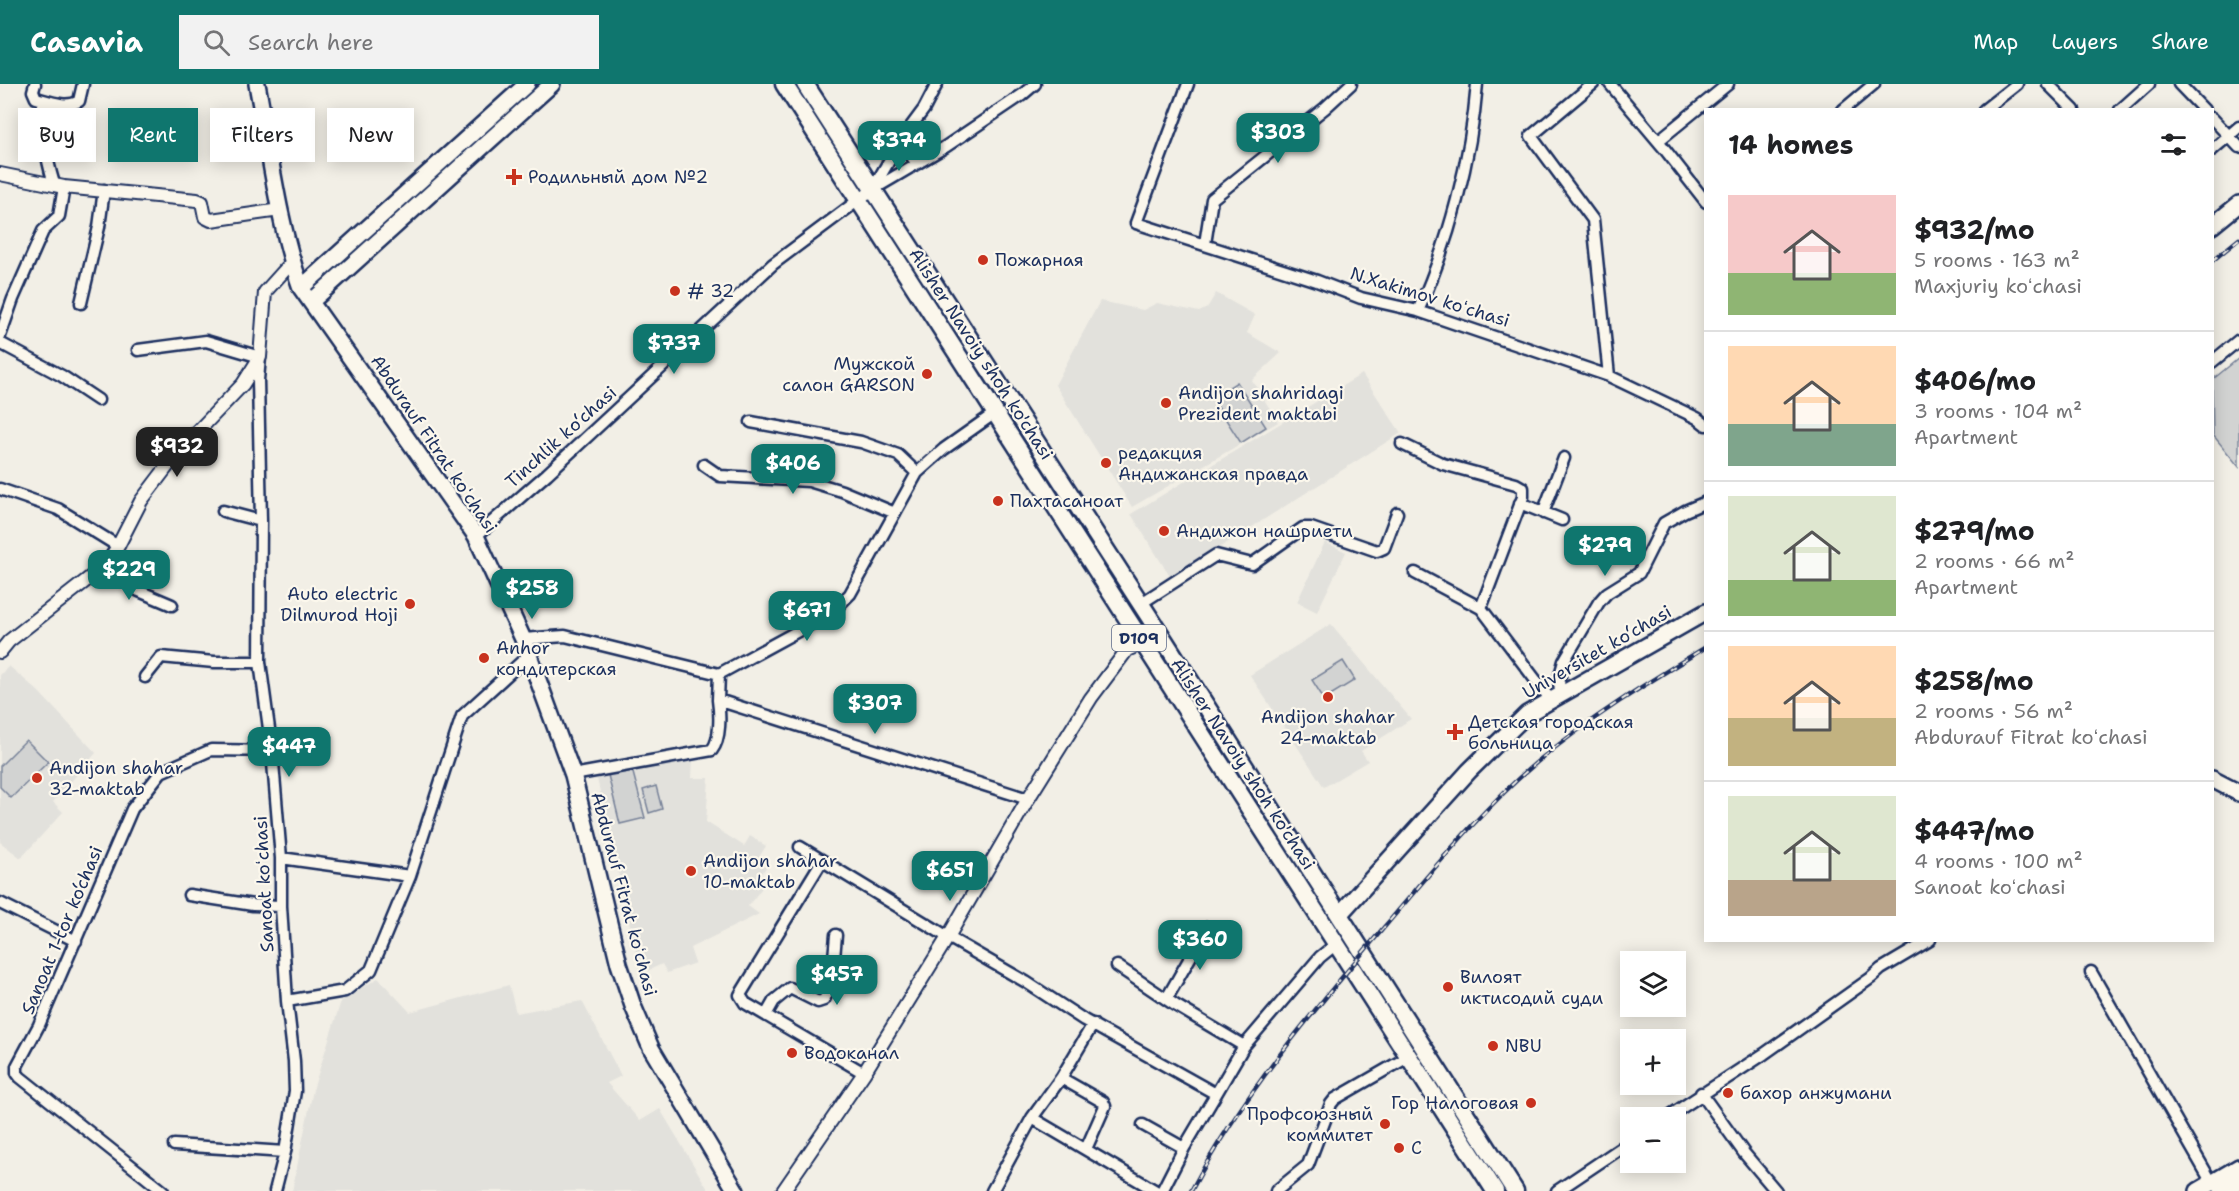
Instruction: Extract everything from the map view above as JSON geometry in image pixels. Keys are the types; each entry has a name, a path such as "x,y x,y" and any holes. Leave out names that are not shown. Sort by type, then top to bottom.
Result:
{"main road":[{"name":"Abdurauf Fitrat koʻchasi","path":"257,84 280,210 292,262 301,288 476,536 523,639 573,775 619,964 633,1006 651,1048 736,1191"},
{"path":"301,288 527,84"},
{"path":"312,301 552,84"},
{"name":"Alisher Navoiy shoh ko'chasi","path":"784,84 1495,1191"},
{"name":"Alisher Navoiy shoh ko'chasi","path":"805,84 1159,632 1515,1191"},
{"path":"2214,224 2239,204"},
{"path":"914,287 930,276"},
{"path":"929,310 945,299"},
{"path":"1031,470 1046,460"},
{"name":"Universitet kо‘chasi","path":"1339,915 1469,771 1527,714 1704,613"},
{"path":"1143,643 1159,632"},
{"path":"1208,744 1224,734"},
{"path":"2214,779 2239,793"},
{"path":"2217,1187 2239,1167"},
{"path":"2198,1191 2239,1181"}],"street":[{"path":"35,84 36,98 56,104 76,103 83,84"},
{"path":"872,190 924,109 937,84"},
{"name":"Tinchlik kо‘chasi","path":"476,536 773,264 872,190 945,147 1022,96 1035,84"},
{"name":"N.Xakimov koʻchasi","path":"1188,84 1136,223 1317,281 1361,298 1418,311 1609,376 1704,423"},
{"path":"1205,244 1212,199 1325,108 1351,84"},
{"path":"1418,311 1435,273 1454,205 1474,118 1477,84"},
{"path":"1593,84 1531,136 1593,220 1609,376"},
{"path":"1610,84 1704,199"},
{"path":"1658,141 1728,84"},
{"path":"1845,108 1874,84"},
{"path":"1987,108 2017,84"},
{"path":"2048,84 2072,108"},
{"path":"2122,108 2149,84"},
{"path":"2179,84 2202,108"},
{"path":"0,336 13,299 43,231 59,216 59,185 45,155 42,126 43,100"},
{"path":"2214,120 2239,147"},
{"path":"2214,148 2239,127"},
{"path":"902,140 916,163"},
{"path":"0,174 59,185 197,200 202,202 205,218 211,220 280,210"},
{"path":"81,303 99,226 104,190"},
{"path":"0,652 9,641 106,565 141,501 179,451 243,384 260,357 265,292 292,262"},
{"path":"2214,360 2239,340"},
{"path":"138,350 206,341 260,357"},
{"path":"0,343 62,376 98,400"},
{"name":"Sanoat koʻchasi","path":"260,357 258,380 261,521 260,662 272,751 281,858 281,906 295,1091 285,1152 275,1191"},
{"path":"523,639 565,636 719,674 831,613 850,594 917,473 944,449 995,413"},
{"path":"751,422 861,442 898,455 917,473"},
{"path":"1402,444 1443,464 1516,484 1523,488 1520,503 1481,608"},
{"path":"1543,513 1564,458"},
{"path":"704,465 720,476 809,482 842,491 895,513"},
{"path":"1,494 58,509 118,546"},
{"path":"1520,503 1562,520"},
{"path":"1555,696 1564,661 1599,602 1607,593 1639,573 1646,564 1664,523 1704,503"},
{"path":"223,511 261,521"},
{"path":"1140,604 1216,555 1252,564 1303,528 1311,528 1380,551 1384,548 1397,513"},
{"path":"106,565 139,591 172,605"},
{"path":"1415,573 1481,608 1555,696"},
{"path":"783,1191 864,1073 1091,698 1127,650 1143,643"},
{"path":"287,1001 345,991 371,970 410,876 462,716 528,656"},
{"path":"145,677 161,657 214,662 260,662"},
{"path":"573,775 712,750 716,745 720,709 719,674"},
{"path":"718,700 1028,799"},
{"name":"Sanoat 1-tor ko‘chasi","path":"163,1191 17,1073 17,1066 39,1026 132,809 161,772 211,750 272,751"},
{"path":"800,846 1093,1024 1216,1094"},
{"path":"281,858 410,876"},
{"path":"822,861 740,995 745,1003 864,1073"},
{"path":"189,895 253,905 281,906"},
{"path":"0,903 76,941"},
{"path":"1167,998 1207,928"},
{"path":"766,1015 774,1001 790,988 818,1002 824,1000 839,967 834,958 836,935"},
{"path":"1681,1107 1764,1054 1881,969 1927,942"},
{"path":"1162,1191 1184,1148 1244,1046 1320,957 1336,944"},
{"path":"1117,966 1175,1005 1244,1046"},
{"path":"2091,972 2217,1187"},
{"path":"992,1191 1032,1118 1062,1078 1093,1024"},
{"path":"1276,1191 1308,1165 1331,1104 1335,1099 1408,1057"},
{"path":"1062,1078 1105,1106 1086,1149"},
{"path":"1701,1093 1744,1153 1776,1191"},
{"path":"1032,1118 1156,1191"},
{"path":"1143,1125 1184,1148"},
{"path":"174,1145 285,1152"},
{"path":"1557,1191 1620,1149"}],"shaded area":[{"path":"532,84 544,84 319,288 315,280"},
{"name":"Andijon shahridagi Prezident maktabi","path":"1216,293 1255,315 1247,333 1281,353 1252,380 1278,422 1132,507 1055,385 1100,301 1143,310 1157,303 1199,312 1207,308"},
{"path":"2239,358 2239,467 2214,436 2214,378"},
{"path":"1362,374 1401,433 1171,578 1131,514"},
{"path":"1237,382 1266,427 1241,443 1212,398"},
{"path":"1325,542 1346,552 1317,612 1297,602"},
{"name":"Andijon shahar 24-maktab","path":"1331,624 1411,719 1361,751 1368,761 1324,787 1250,675"},
{"path":"1343,661 1355,680 1324,699 1312,680"},
{"name":"Andijon shahar 32-maktab","path":"9,666 38,691 96,753 53,802 63,812 21,858 0,842 0,675"},
{"path":"26,740 48,762 11,798 0,787 0,766"},
{"name":"Andijon shahar 10-maktab","path":"693,757 692,778 709,778 706,822 744,846 750,836 766,846 759,857 769,863 758,879 765,884 748,906 759,914 690,948 695,963 667,973 662,964 641,974 596,774"},
{"path":"632,769 645,818 620,824 608,775"},
{"path":"656,786 662,809 649,813 643,790"},
{"path":"378,978 410,1012 509,985 516,1013 582,1001 621,1076 607,1083 640,1121 660,1109 709,1191 292,1191 313,1090 341,1001"}],"railway":[{"path":"2214,259 2239,239"},
{"path":"1191,1191 1233,1120 1281,1053 1359,957 1477,820 1516,780 1557,746 1619,702 1704,648"}],"place":[{"name":"Родильный дом №2","path":"514,177"},
{"name":"Пожарная","path":"983,260"},
{"name":"# 32","path":"675,291"},
{"name":"Мужской салон GARSON","path":"927,374"},
{"name":"Andijon shahridagi Prezident maktabi","path":"1166,403"},
{"name":"редакция Андижанская правда","path":"1106,463"},
{"name":"Пахтасаноат","path":"998,501"},
{"name":"Андижон нашриети","path":"1164,531"},
{"name":"Auto electric Dilmurod Hoji","path":"410,604"},
{"name":"Anhor кондитерская","path":"484,658"},
{"name":"Andijon shahar 24-maktab","path":"1328,697"},
{"name":"Детская городская больница","path":"1455,732"},
{"name":"Andijon shahar 32-maktab","path":"37,778"},
{"name":"Andijon shahar 10-maktab","path":"691,871"},
{"name":"Вилоят иктисодий суди","path":"1448,987"},
{"name":"NBU","path":"1493,1046"},
{"name":"Водоканал","path":"792,1053"},
{"name":"бахор анжумани","path":"1728,1093"},
{"name":"Гор Налоговая","path":"1531,1103"},
{"name":"Профсоюзный коммитет","path":"1385,1124"},
{"name":"С","path":"1399,1148"}]}
